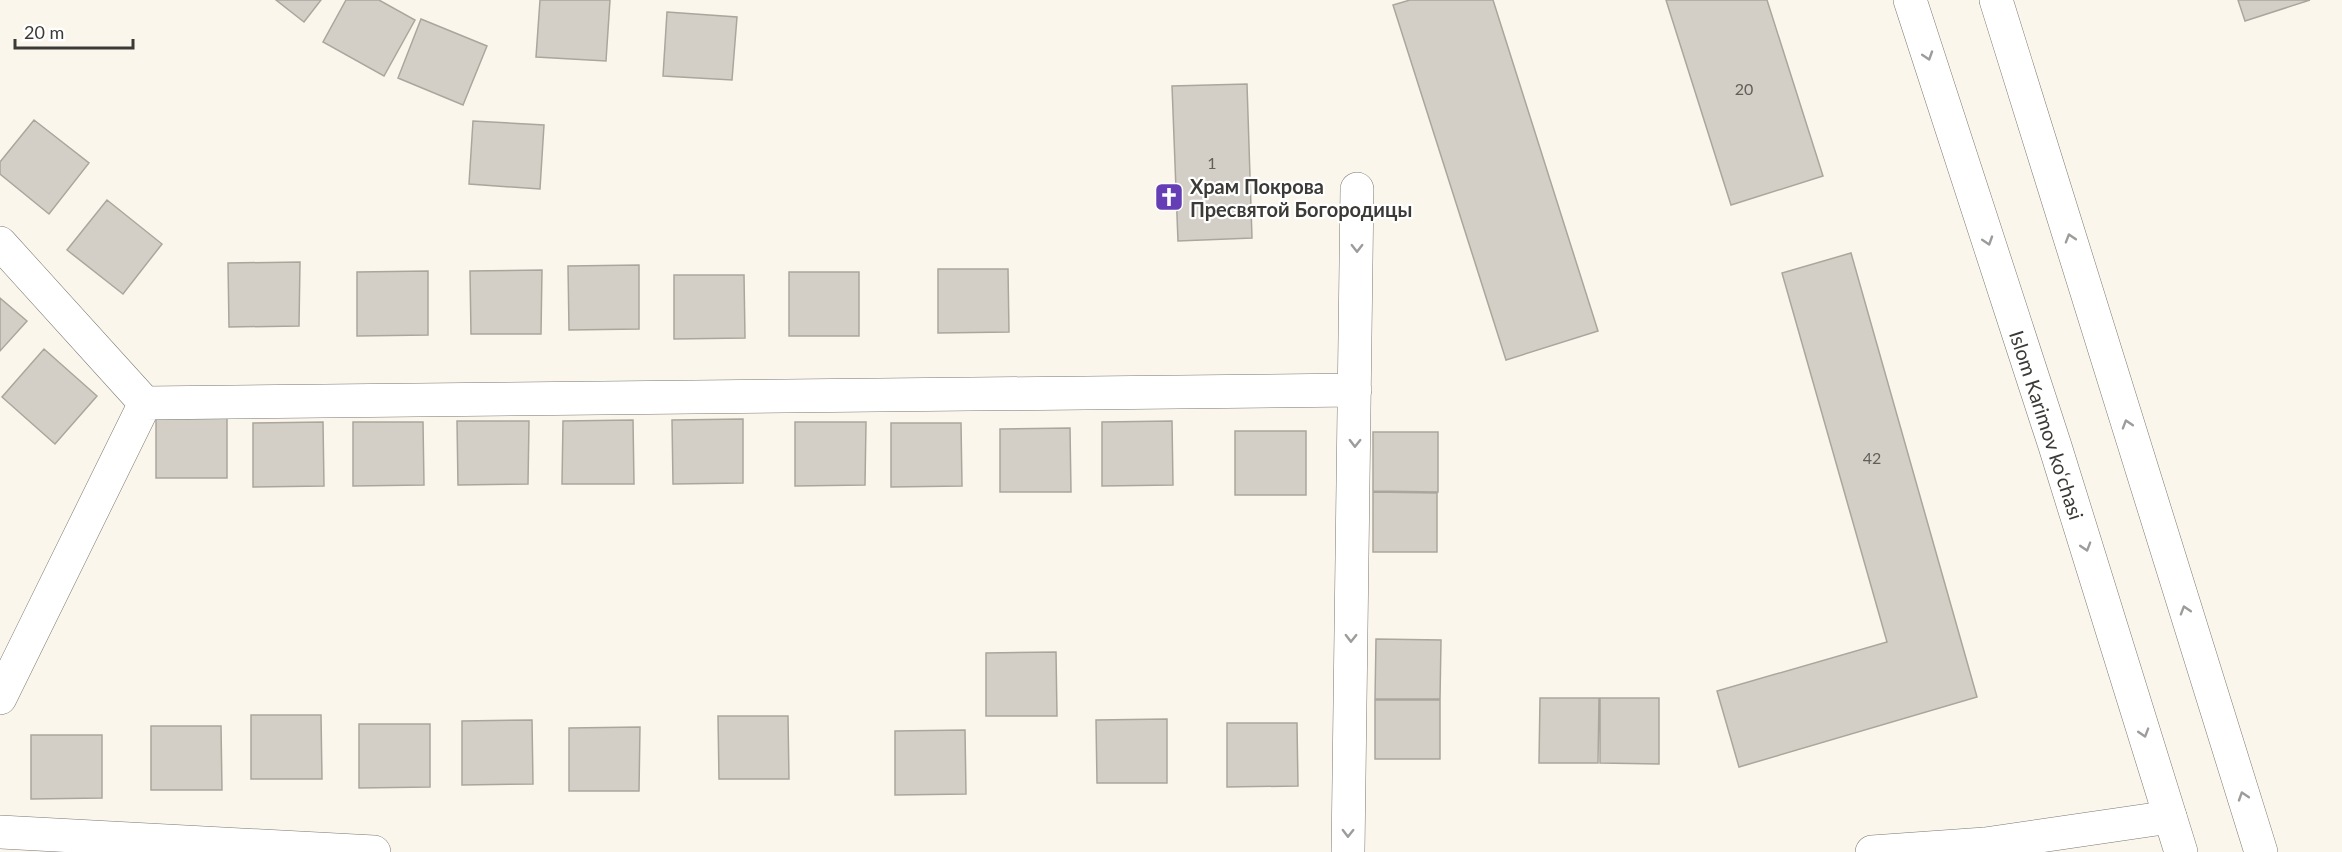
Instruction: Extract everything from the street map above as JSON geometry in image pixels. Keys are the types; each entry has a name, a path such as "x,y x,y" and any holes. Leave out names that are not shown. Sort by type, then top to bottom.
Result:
{"street":[{"name":"Islom Karimov ko‘chasi","path":"1910,0 2058,457 2181,852"},
{"path":"1996,0 2261,852"},
{"path":"1348,852 1357,189"},
{"path":"0,243 145,403 1356,390"},
{"path":"0,698 145,403"},
{"path":"1872,852 1985,844 2170,817"},
{"path":"0,832 374,852"}],"building":[{"path":"276,0 321,0 304,22"},
{"path":"346,0 379,0 415,20 384,76 323,42"},
{"path":"540,0 610,0 606,61 536,57"},
{"path":"1410,0 1493,0 1598,331 1506,360 1393,5"},
{"path":"1666,0 1767,0 1823,176 1731,205"},
{"path":"2238,0 2310,0 2245,21"},
{"path":"667,12 737,17 732,80 663,76"},
{"path":"421,19 487,46 463,105 398,78"},
{"path":"1247,84 1252,238 1178,241 1172,86"},
{"path":"34,120 89,163 49,214 0,174 0,162"},
{"path":"473,121 544,125 540,189 469,184"},
{"path":"107,200 162,244 123,294 67,250"},
{"path":"1851,253 1977,697 1739,767 1717,691 1887,642 1782,273"},
{"path":"300,262 299,326 229,327 228,263"},
{"path":"639,265 639,329 569,330 568,266"},
{"path":"938,269 1008,269 1009,332 938,333"},
{"path":"542,270 541,334 471,334 470,271"},
{"path":"428,271 428,335 357,336 357,272"},
{"path":"789,272 859,272 859,336 789,336"},
{"path":"674,275 744,275 745,338 674,339"},
{"path":"0,298 27,321 0,351"},
{"path":"44,349 97,396 55,444 2,397"},
{"path":"227,414 227,478 156,478 156,415"},
{"path":"743,419 743,483 673,484 672,420"},
{"path":"633,420 634,484 562,484 563,421"},
{"path":"457,421 529,421 528,484 458,485"},
{"path":"1172,421 1173,485 1102,486 1102,422"},
{"path":"323,422 324,486 253,487 253,423"},
{"path":"353,422 423,422 424,485 353,486"},
{"path":"795,422 866,422 865,485 795,486"},
{"path":"891,423 961,423 962,486 891,487"},
{"path":"1070,428 1071,492 1000,492 1000,429"},
{"path":"1235,431 1306,431 1306,495 1235,495"},
{"path":"1373,432 1438,432 1438,492 1373,491"},
{"path":"1373,492 1437,493 1437,552 1373,552"},
{"path":"1376,639 1441,640 1440,699 1375,699"},
{"path":"1056,652 1057,716 986,716 986,653"},
{"path":"1540,698 1599,698 1598,763 1539,763"},
{"path":"1600,698 1659,698 1659,764 1600,763"},
{"path":"1375,700 1440,700 1440,759 1375,759"},
{"path":"251,715 321,715 322,779 251,779"},
{"path":"718,716 788,716 789,779 719,779"},
{"path":"1167,719 1167,783 1097,783 1096,720"},
{"path":"532,720 533,784 462,785 462,721"},
{"path":"1227,723 1297,723 1298,786 1227,787"},
{"path":"359,724 430,724 430,787 359,788"},
{"path":"151,726 221,726 222,790 151,790"},
{"path":"640,727 639,791 569,791 569,728"},
{"path":"965,730 966,794 895,795 895,731"},
{"path":"31,735 102,735 102,798 31,799"}],"place":[{"name":"Храм Покрова Пресвятой Богородицы","path":"1169,197"}]}
